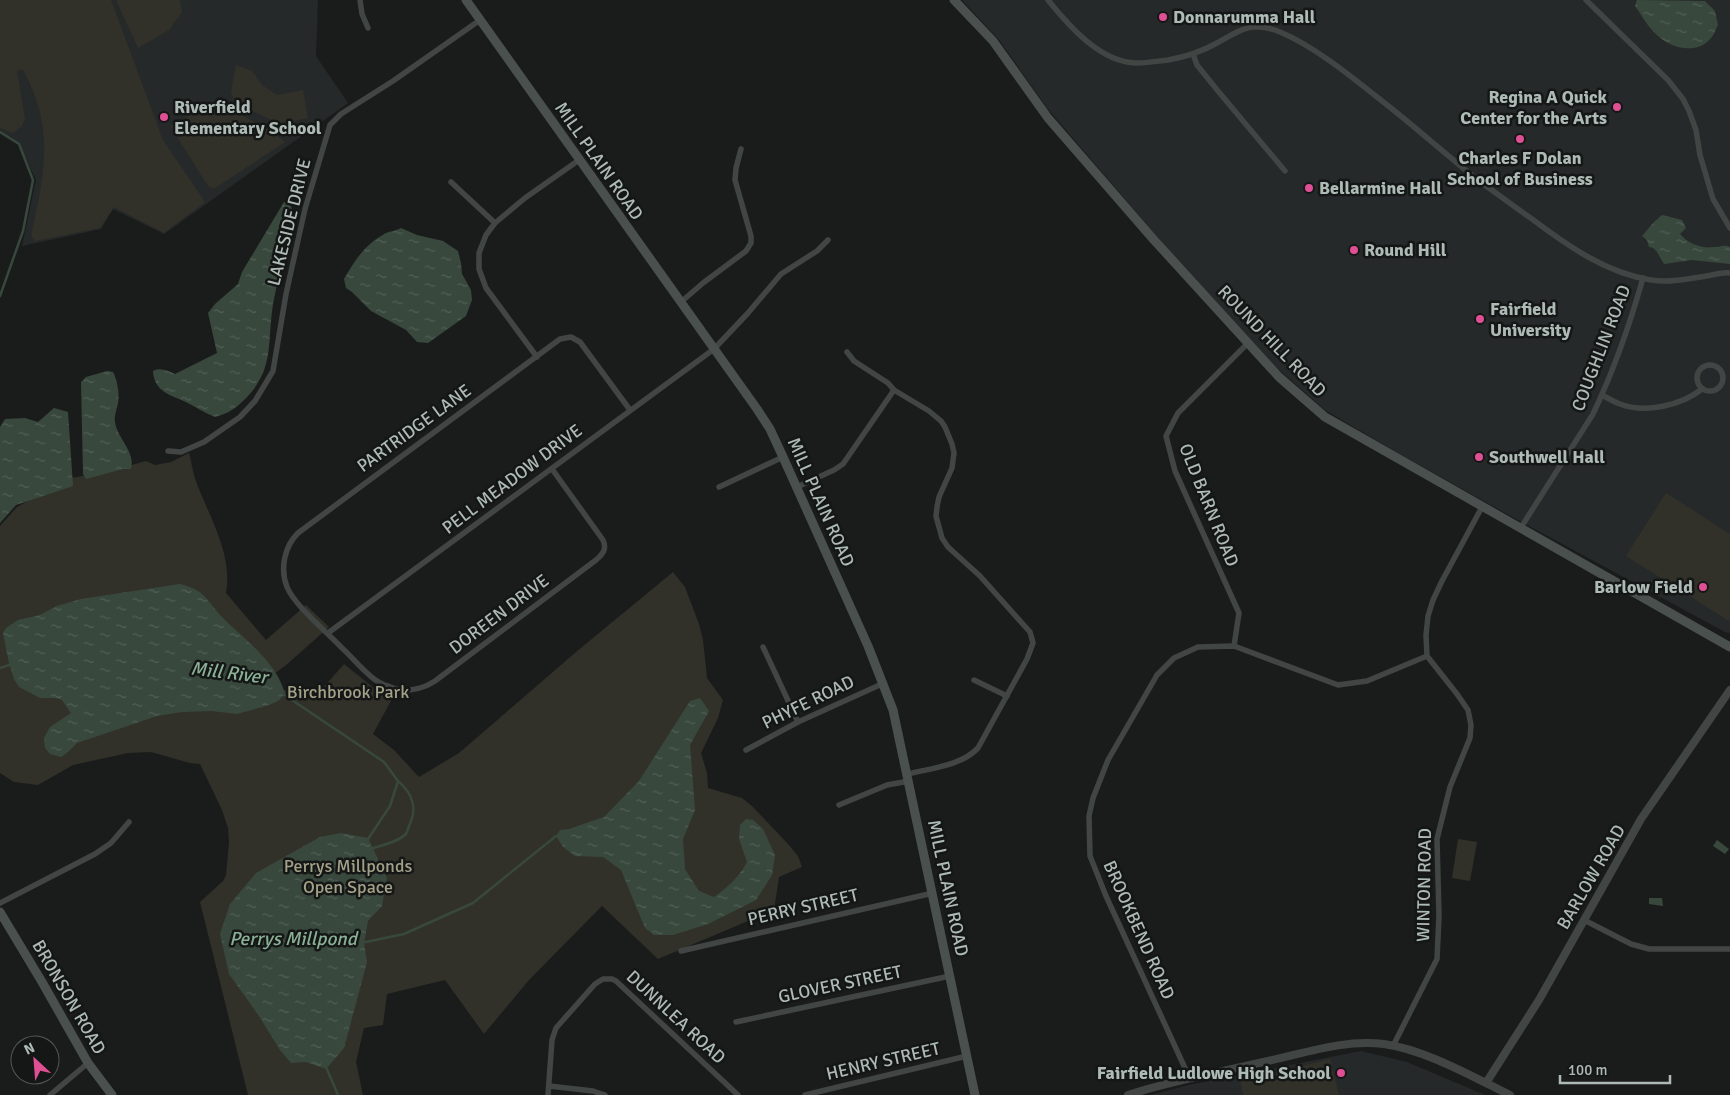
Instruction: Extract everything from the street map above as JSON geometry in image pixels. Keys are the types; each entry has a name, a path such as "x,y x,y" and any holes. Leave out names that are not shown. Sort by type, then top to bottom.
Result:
{"main road":[{"name":"MILL PLAIN ROAD","path":"466,0 714,348 764,420 783,456 884,683 894,710 975,1095"},
{"name":"ROUND HILL ROAD","path":"954,0 993,41 1022,85 1075,150 1279,377 1325,417 1482,508 1730,647"},
{"name":"BRONSON ROAD","path":"0,912 88,1063 112,1095"}],"street":[{"path":"360,0 362,14 368,28"},
{"path":"1048,0 1087,42 1116,58 1134,63 1193,54 1216,44 1238,30 1246,28 1259,27 1279,31 1322,56 1358,82 1475,177 1564,243 1614,270 1643,278 1667,281 1730,273"},
{"path":"1586,0 1668,80 1683,99 1696,130 1700,155 1713,199 1730,228"},
{"name":"LAKESIDE DRIVE","path":"168,451 181,452 204,442 240,417 255,401 273,371 286,294 305,209 330,125 341,114 393,81 480,20"},
{"path":"1193,54 1198,66 1285,171"},
{"path":"680,302 746,250 751,243 751,236 735,180 741,149"},
{"path":"537,356 486,288 480,276 479,263 482,244 495,223 525,198 579,160"},
{"path":"451,182 495,223"},
{"name":"PELL MEADOW DRIVE","path":"328,634 714,348 748,313 781,274 817,251 828,240"},
{"name":"COUGHLIN ROAD","path":"1520,529 1583,432 1602,395 1634,311 1643,278"},
{"name":"PARTRIDGE LANE","path":"328,634 299,604 287,586 284,572 287,550 294,537 308,525 537,356 567,337 574,338 583,346 630,410"},
{"name":"OLD BARN ROAD","path":"1234,646 1239,613 1175,472 1166,436 1178,413 1248,343"},
{"path":"839,805 887,785 970,755 983,740 1031,651 1033,643 1032,636 1025,625 980,576 948,547 942,538 936,516 939,497 954,461 952,444 945,426 936,417 854,361 847,352"},
{"path":"1602,395 1620,404 1651,408 1677,402 1694,395 1702,389 1711,391 1719,386 1722,378 1719,369 1710,365 1698,372 1697,381 1702,389"},
{"path":"797,488 843,464 894,390"},
{"path":"719,487 783,456"},
{"name":"DOREEN DRIVE","path":"328,634 372,678 387,686 402,690 415,689 436,681 603,554 605,547 603,540 552,469"},
{"path":"1427,656 1428,616 1433,600 1482,508"},
{"name":"BROOKBEND ROAD","path":"1190,1079 1096,874 1090,856 1090,816 1093,798 1108,760 1157,674 1174,658 1198,647 1234,646 1338,685 1367,682 1427,656"},
{"path":"763,647 798,722"},
{"name":"WINTON ROAD","path":"1393,1046 1437,960 1439,916 1437,839 1450,787 1470,738 1471,726 1468,710 1427,656"},
{"path":"974,680 1007,696"},
{"name":"PHYFE ROAD","path":"746,750 798,722 884,683"},
{"name":"BARLOW ROAD","path":"1486,1084 1539,1000 1641,819 1730,690"},
{"path":"0,903 95,854 111,843 129,822"},
{"name":"PERRY STREET","path":"681,951 933,893"},
{"path":"1584,920 1631,944 1649,948 1730,949"},
{"name":"GLOVER STREET","path":"736,1022 950,976"},
{"name":"DUNNLEA ROAD","path":"548,1095 552,1040 556,1028 595,984 604,979 616,981 738,1095"},
{"path":"1128,1095 1331,1046 1366,1043 1393,1046 1433,1059 1510,1095"},
{"name":"HENRY STREET","path":"806,1095 967,1056"},
{"path":"50,1095 88,1063"},
{"path":"549,1086 593,1091 605,1095"}],"shaded area":[{"name":"Riverfield Elementary School","path":"0,0 318,0 316,56 348,103 164,234 113,209 101,229 22,246 36,180 19,144 0,131"},
{"name":"Fairfield University","path":"962,0 1730,0 1730,633 1516,519 1325,410 1263,356 1196,282 1047,108 1000,41"},
{"name":"Fairfield Ludlowe High School","path":"1361,1051 1407,1062 1485,1095 1150,1095 1193,1084"}],"green space":[{"path":"0,0 111,0 163,140 205,202 164,233 114,207 100,228 35,241 31,235 43,171 43,131 40,111 23,70 17,71 25,119 22,126 13,133 0,128"},
{"path":"116,0 180,0 182,12 169,30 138,48"},
{"path":"236,65 252,71 262,85 277,95 303,90 308,118 280,124 235,103 231,92"},
{"path":"228,108 270,130 285,142 214,189 208,186 170,126 195,112"},
{"name":"Perrys Millponds Open Space","path":"189,453 196,480 214,523 223,551 227,579 226,593 266,640 306,605 329,627 285,666 268,678 271,687 315,697 344,664 379,692 393,697 373,734 394,750 419,777 459,753 576,652 673,572 685,587 699,624 703,640 707,678 723,700 718,718 701,753 707,773 708,788 742,798 752,806 798,856 802,867 779,877 774,910 658,959 602,906 529,980 484,1034 445,980 387,994 383,1025 364,1028 356,1062 363,1095 248,1095 200,902 223,881 226,875 229,843 228,828 222,810 200,764 151,752 128,753 73,765 38,785 14,782 0,773 0,526 17,507 67,479 118,469 146,461 155,465 171,462"},
{"name":"Barlow Field","path":"1666,493 1730,534 1729,621 1626,556"},
{"path":"1458,839 1477,842 1470,881 1452,878"},
{"path":"1330,1059 1339,1095 1243,1095 1240,1081"}],"water":[{"path":"1637,0 1705,1 1715,11 1718,25 1714,34 1705,44 1697,47 1681,48 1665,42 1648,25 1635,6"},
{"path":"289,201 292,209 292,220 274,299 266,365 254,388 244,400 231,411 215,417 164,392 156,384 153,371 161,369 175,374 217,353 208,313 215,304 238,284 242,272 284,202"},
{"path":"1662,215 1682,220 1686,228 1680,234 1691,243 1705,247 1730,247 1730,264 1692,260 1664,264 1656,251 1649,247 1647,240 1642,236"},
{"path":"401,228 417,235 443,241 458,251 462,274 471,290 472,300 466,316 428,343 417,342 406,330 371,311 346,288 344,279 366,247 386,233"},
{"path":"107,371 113,372 117,383 119,400 115,422 116,428 129,451 132,463 131,469 123,469 86,479 83,474 81,382 86,377"},
{"path":"54,408 68,412 73,486 16,505 0,523 0,427 5,419 25,418 38,422"},
{"path":"180,584 191,587 201,593 219,614 257,650 281,682 285,694 278,701 269,705 237,714 212,711 182,712 157,716 77,743 61,757 50,754 45,748 44,738 50,727 71,713 62,700 40,698 19,687 14,679 9,663 3,633 6,628 18,620 40,615 57,606 81,599"},
{"path":"700,698 709,711 690,745 695,810 683,839 685,869 699,891 714,897 724,889 737,877 747,862 739,839 740,825 746,819 753,820 763,829 775,855 772,875 756,900 708,924 673,935 654,935 645,928 621,870 603,857 575,856 563,847 556,836 560,830 569,829 604,817 639,781 690,701"},
{"name":"Perrys Millpond","path":"341,833 368,838 387,878 382,906 368,921 364,943 367,962 344,1048 326,1069 306,1062 291,1063 280,1050 259,1016 229,974 220,934 230,904 256,873 320,837"},
{"path":"1717,840 1729,849 1725,854 1713,846"},
{"path":"1649,898 1662,898 1663,906 1649,904"}],"waterway":[{"name":"Mill River","path":"0,132 19,144 33,180 23,231 0,296"},
{"name":"Mill River","path":"0,668 12,664"},
{"name":"Mill River","path":"283,694 384,762 398,781 390,806 368,839"},
{"path":"372,851 373,848 403,837 412,819 413,807 410,796 398,781"},
{"path":"361,943 404,934 473,903 556,836"},
{"name":"Mill River","path":"326,1067 338,1095"}],"place":[{"name":"Donnarumma Hall","path":"1163,17"},
{"name":"Regina A Quick Center for the Arts","path":"1617,107"},
{"name":"Riverfield Elementary School","path":"164,117"},
{"name":"Charles F Dolan School of Business","path":"1520,139"},
{"name":"Bellarmine Hall","path":"1309,188"},
{"name":"Round Hill","path":"1354,250"},
{"name":"Fairfield University","path":"1480,319"},
{"name":"Southwell Hall","path":"1479,457"},
{"name":"Barlow Field","path":"1703,587"},
{"name":"Fairfield Ludlowe High School","path":"1341,1073"}],"park label":[{"name":"Birchbrook Park","path":"348,692"}]}
